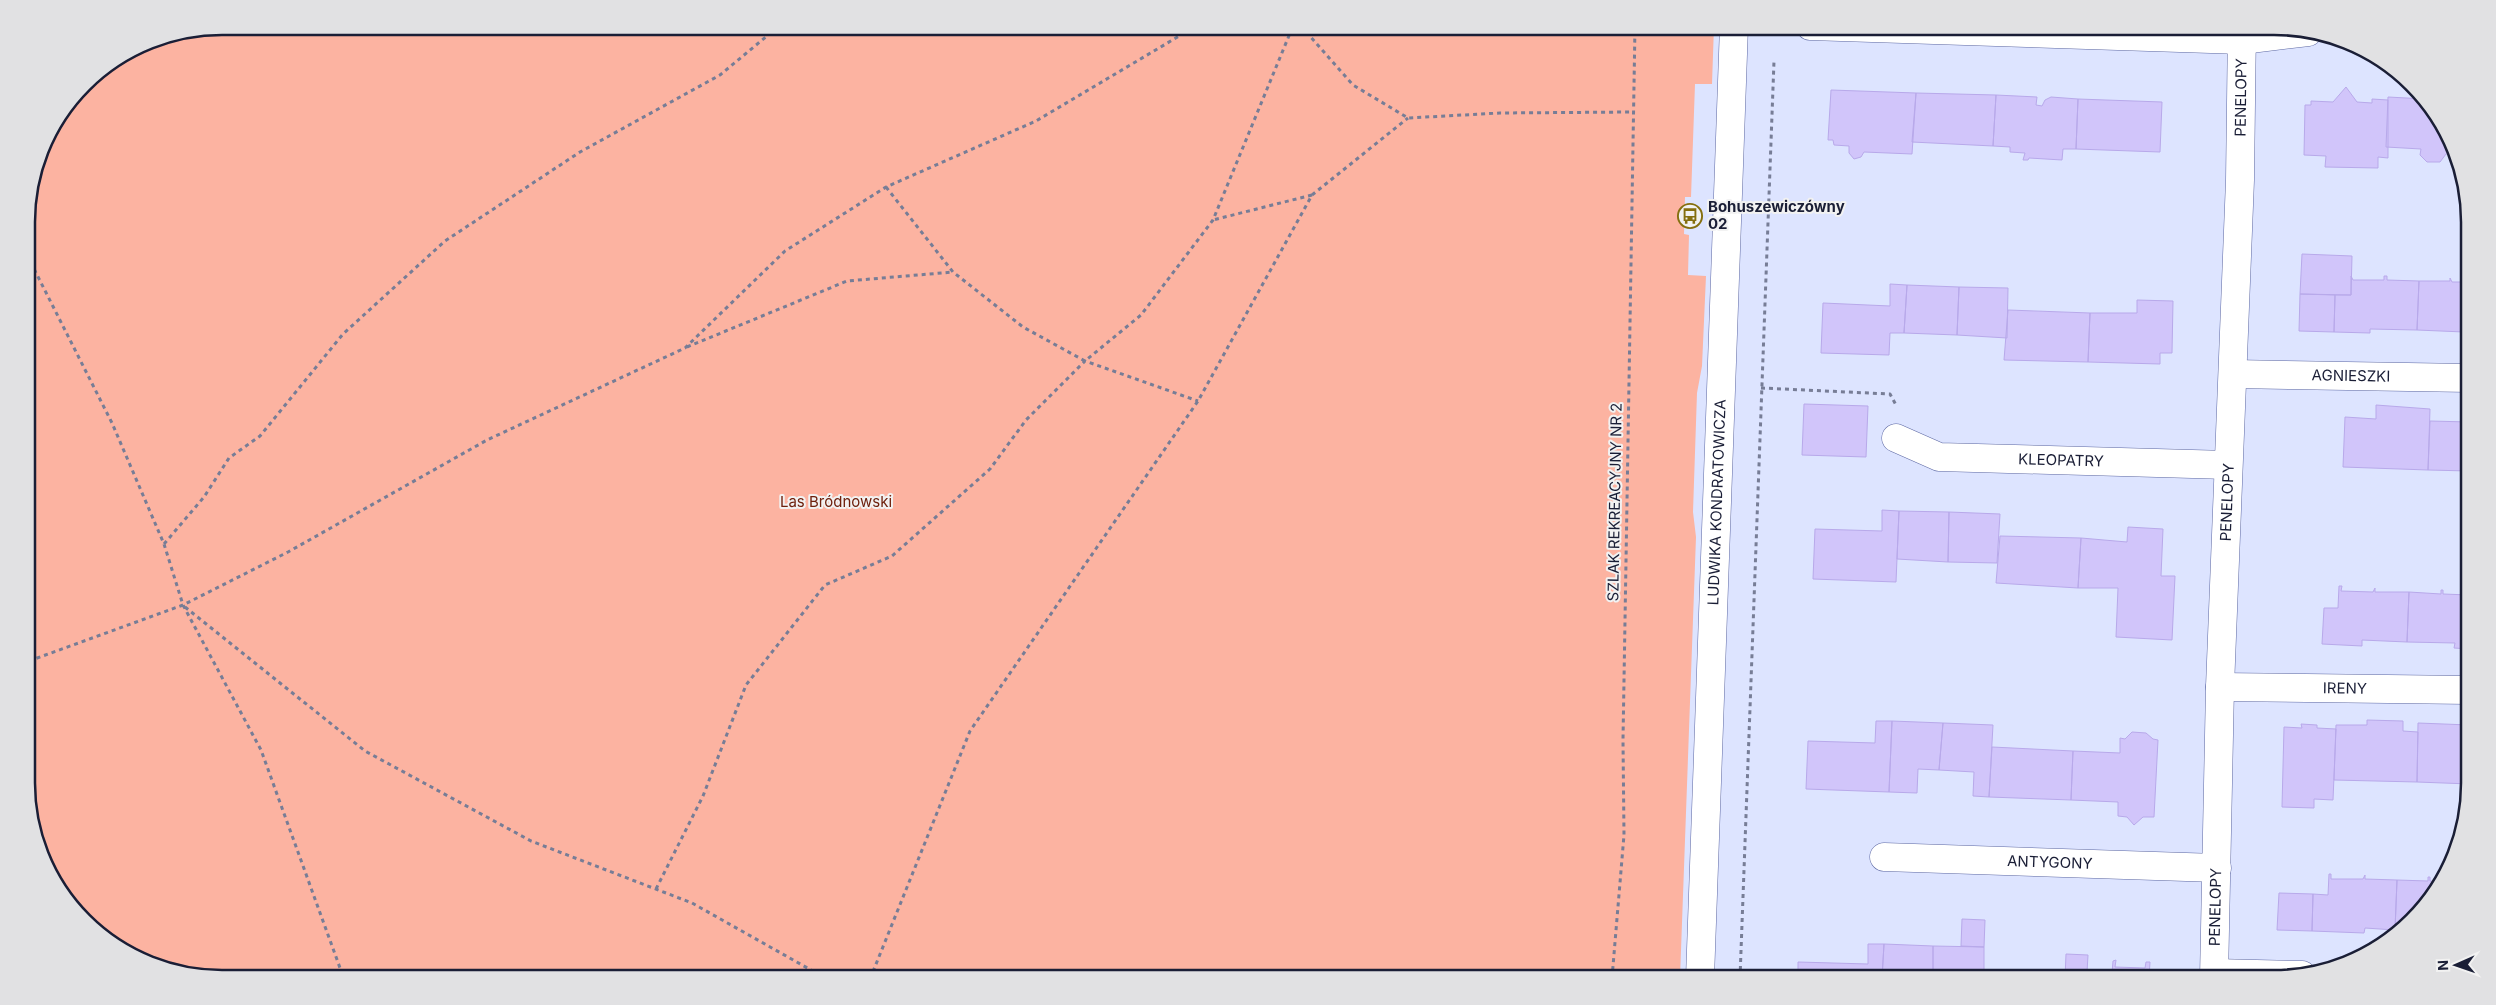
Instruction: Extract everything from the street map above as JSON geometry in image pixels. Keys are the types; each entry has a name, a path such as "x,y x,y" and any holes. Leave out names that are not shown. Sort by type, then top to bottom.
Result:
{"street":[{"name":"LUDWIKA KONDRATOWICZA","path":"1700,970 1734,35"},
{"name":"PENELOPY","path":"2214,970 2220,687 2240,180 2242,35"},
{"name":"AGNIESZKI","path":"2233,374 2461,378"},
{"name":"KLEOPATRY","path":"1901,440 1939,457 2228,465"},
{"name":"IRENY","path":"2220,687 2461,690"},
{"name":"ANTYGONY","path":"1884,857 2217,868"}],"path":[{"path":"164,544 204,498 229,458 260,436 343,334 445,240 580,152 720,75 768,35"},
{"path":"684,348 785,251 886,187 1036,121 1181,35"},
{"path":"656,889 703,796 746,685 825,585 892,556 990,469 1026,420 1085,361 1141,315 1213,220 1289,35"},
{"path":"1309,35 1354,86 1408,118 1500,113 1633,112"},
{"name":"SZLAK REKREACYJNY NR 2","path":"1613,970 1624,835 1623,740 1635,35"},
{"path":"1740,970 1774,61"},
{"path":"874,970 970,731 1198,401 1312,195 1408,118"},
{"path":"886,187 953,272 1023,327 1085,361 1198,401"},
{"path":"1213,220 1312,195"},
{"path":"35,271 112,423 164,544 183,606 262,750 341,970"},
{"path":"35,659 183,606 288,552 487,440 684,348 847,281 953,272"},
{"path":"1761,388 1890,394 1896,406 1901,440"},
{"path":"183,606 365,751 531,841 692,903 811,970"}],"green space":[{"name":"Las Bródnowski","path":"210,35 1714,35 1712,84 1695,84 1691,197 1685,197 1684,234 1689,235 1688,275 1706,276 1702,366 1697,393 1693,512 1696,537 1680,970 210,970 174,964 150,956 128,945 99,924 81,906 54,866 41,831 35,795 35,210 41,174 49,150 60,128 81,99 99,81 128,60 150,49 174,41"}],"building":[{"path":"2346,87 2357,102 2372,103 2372,99 2388,100 2388,158 2378,157 2378,168 2325,167 2326,156 2304,155 2305,105 2311,105 2311,101 2333,102"},
{"path":"1831,90 1916,93 1912,154 1864,152 1861,157 1854,159 1849,153 1849,146 1834,145 1833,140 1828,140"},
{"path":"1916,93 1996,95 1993,146 1912,142"},
{"path":"1996,95 2037,97 2036,105 2042,106 2045,100 2051,97 2078,99 2076,149 2063,149 2062,160 2029,158 2028,160 2023,160 2025,153 2010,152 2010,147 1993,146"},
{"path":"2388,97 2414,98 2436,128 2448,154 2446,154 2440,162 2427,162 2420,155 2421,149 2386,147"},
{"path":"2078,99 2162,102 2160,152 2076,149"},
{"path":"2302,254 2352,256 2351,295 2300,294"},
{"path":"2351,276 2353,280 2384,280 2384,276 2387,276 2387,280 2419,281 2417,330 2370,329 2370,333 2334,332 2335,295 2351,295"},
{"path":"2450,278 2452,282 2461,282 2461,332 2417,330 2419,281 2450,281"},
{"path":"1890,284 1907,285 1904,333 1890,333 1889,355 1821,353 1823,303 1890,306"},
{"path":"1907,285 1959,287 1957,335 1904,333"},
{"path":"1959,287 2008,288 2007,338 1957,335"},
{"path":"2300,294 2335,295 2334,332 2299,331"},
{"path":"2137,300 2173,301 2172,353 2160,353 2160,364 2088,362 2090,313 2137,313"},
{"path":"2008,310 2090,313 2088,362 2004,360"},
{"path":"1804,404 1868,406 1866,457 1802,455"},
{"path":"2376,405 2430,409 2428,470 2343,467 2345,417 2376,419"},
{"path":"2430,421 2461,422 2461,471 2428,470"},
{"path":"1882,510 1899,511 1896,582 1813,579 1815,529 1882,531"},
{"path":"1899,511 1949,512 1948,562 1897,559"},
{"path":"1949,512 2000,514 1997,563 1948,562"},
{"path":"2128,527 2163,529 2161,576 2175,576 2172,640 2116,637 2118,588 2078,588 2081,538 2127,542"},
{"path":"2000,536 2081,538 2078,588 1996,583"},
{"path":"2339,586 2342,586 2341,591 2373,592 2375,588 2375,592 2409,592 2407,642 2362,640 2362,646 2322,644 2324,608 2338,608"},
{"path":"2441,590 2443,590 2443,594 2461,595 2461,648 2454,648 2455,643 2407,642 2409,592 2441,594"},
{"path":"2367,720 2403,721 2403,731 2418,732 2417,782 2334,780 2336,725 2367,725"},
{"path":"1876,721 1892,721 1889,792 1806,789 1808,741 1875,743"},
{"path":"1892,721 1943,723 1939,770 1918,769 1917,793 1889,792"},
{"path":"1943,723 1993,725 1989,797 1973,796 1974,772 1939,770"},
{"path":"2418,723 2461,725 2461,784 2417,782"},
{"path":"2301,724 2317,725 2317,728 2336,729 2333,800 2314,799 2314,808 2282,807 2284,727 2302,728"},
{"path":"2132,732 2146,733 2153,739 2158,740 2154,817 2143,817 2134,825 2127,817 2118,816 2118,802 2071,800 2073,751 2120,753 2120,738 2125,739"},
{"path":"1992,747 2073,751 2071,800 1989,797"},
{"path":"2329,874 2331,874 2331,879 2363,879 2365,875 2365,879 2397,880 2395,925 2390,930 2365,928 2364,933 2312,931 2313,894 2328,895"},
{"path":"2428,877 2430,877 2430,881 2433,881 2422,897 2395,925 2397,880 2428,881"},
{"path":"2279,893 2313,894 2312,931 2277,930"},
{"path":"1962,919 1985,920 1984,947 1961,946"},
{"path":"1868,944 1884,944 1882,970 1798,970 1798,962 1868,964"},
{"path":"1884,944 1933,946 1933,970 1882,970"},
{"path":"1933,946 1984,947 1984,970 1933,970"},
{"path":"2066,954 2088,955 2087,970 2065,970"},
{"path":"2116,960 2115,967 2145,968 2146,962 2150,962 2150,970 2112,970 2113,961"}],"place":[{"name":"Bohuszewiczówny 02","path":"1690,216"}]}
